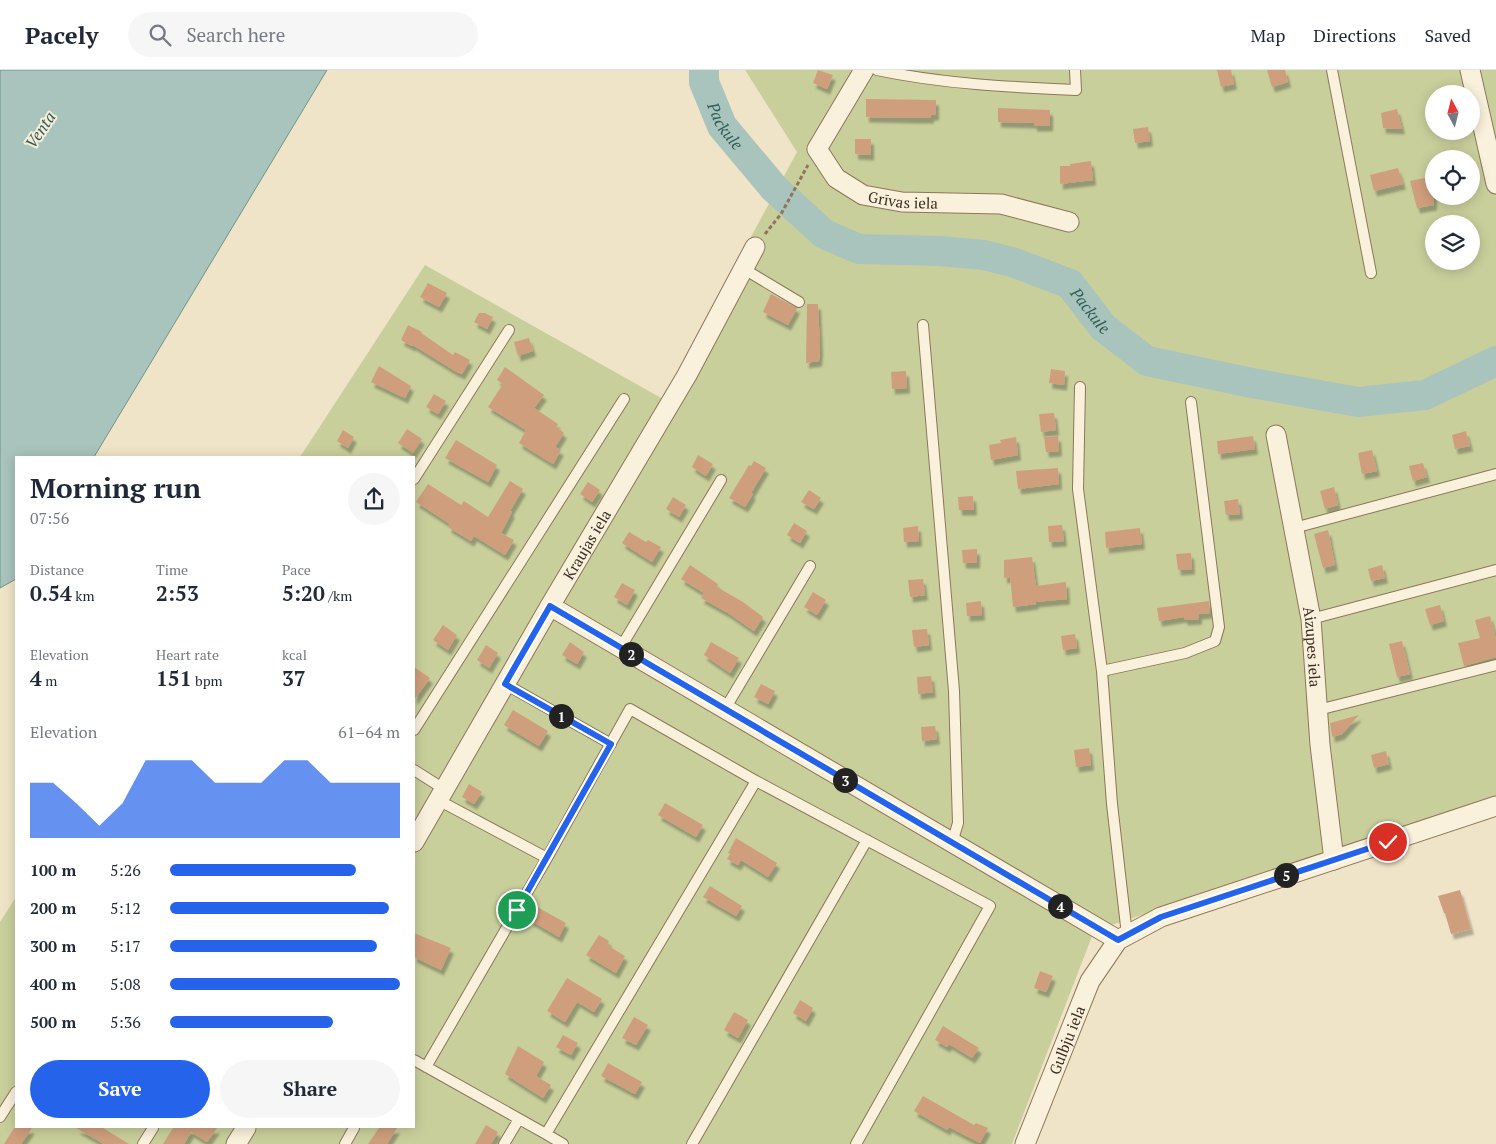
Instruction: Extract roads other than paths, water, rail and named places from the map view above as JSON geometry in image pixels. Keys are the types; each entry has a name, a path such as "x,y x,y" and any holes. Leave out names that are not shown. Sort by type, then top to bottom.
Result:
{"street":[{"name":"Grīvas iela","path":"864,70 818,148 823,160 836,178 863,195 902,202 1001,204 1068,222"},
{"path":"1470,70 1496,184"},
{"name":"Kraujas iela","path":"415,840 550,606 687,375 755,247"},
{"name":"Aizupes iela","path":"1276,435 1311,618 1320,745 1334,860"},
{"path":"550,606 952,843 1122,938 1161,917 1496,806"},
{"name":"Gulbju iela","path":"1025,1144 1090,981 1122,938"},
{"path":"236,1144 246,1128"}],"lane":[{"path":"877,70 910,77 981,85 1076,90 1075,70"},
{"path":"1332,70 1371,273"},
{"path":"744,269 799,302"},
{"path":"923,325 954,691 958,823 952,843"},
{"path":"415,477 509,330"},
{"path":"1080,387 1078,489 1102,671 1122,938"},
{"path":"415,728 624,399"},
{"path":"1102,671 1184,653 1214,641 1219,627 1191,402"},
{"path":"1294,528 1496,474"},
{"path":"620,647 721,480"},
{"path":"725,709 810,566"},
{"path":"1311,618 1496,570"},
{"path":"1318,710 1496,665"},
{"path":"505,684 611,744"},
{"path":"426,1067 547,858 630,709 756,781 990,906 856,1144"},
{"path":"415,771 441,795 547,858"},
{"path":"546,1134 756,781"},
{"path":"692,1144 868,840"},
{"path":"415,1061 563,1144"},
{"path":"0,1116 15,1094"},
{"path":"504,1144 519,1119"},
{"path":"143,1144 153,1128"},
{"path":"345,1144 354,1128"}],"water":[{"name":"Venta","path":"0,70 327,70 95,456 15,456 15,580 0,588"}],"waterway":[{"name":"Packule","path":"704,70 704,82 722,126 774,188 824,234 859,249 940,251 984,255 1015,263 1070,284 1103,327 1147,361 1252,383 1358,402 1425,395 1496,361"}]}
